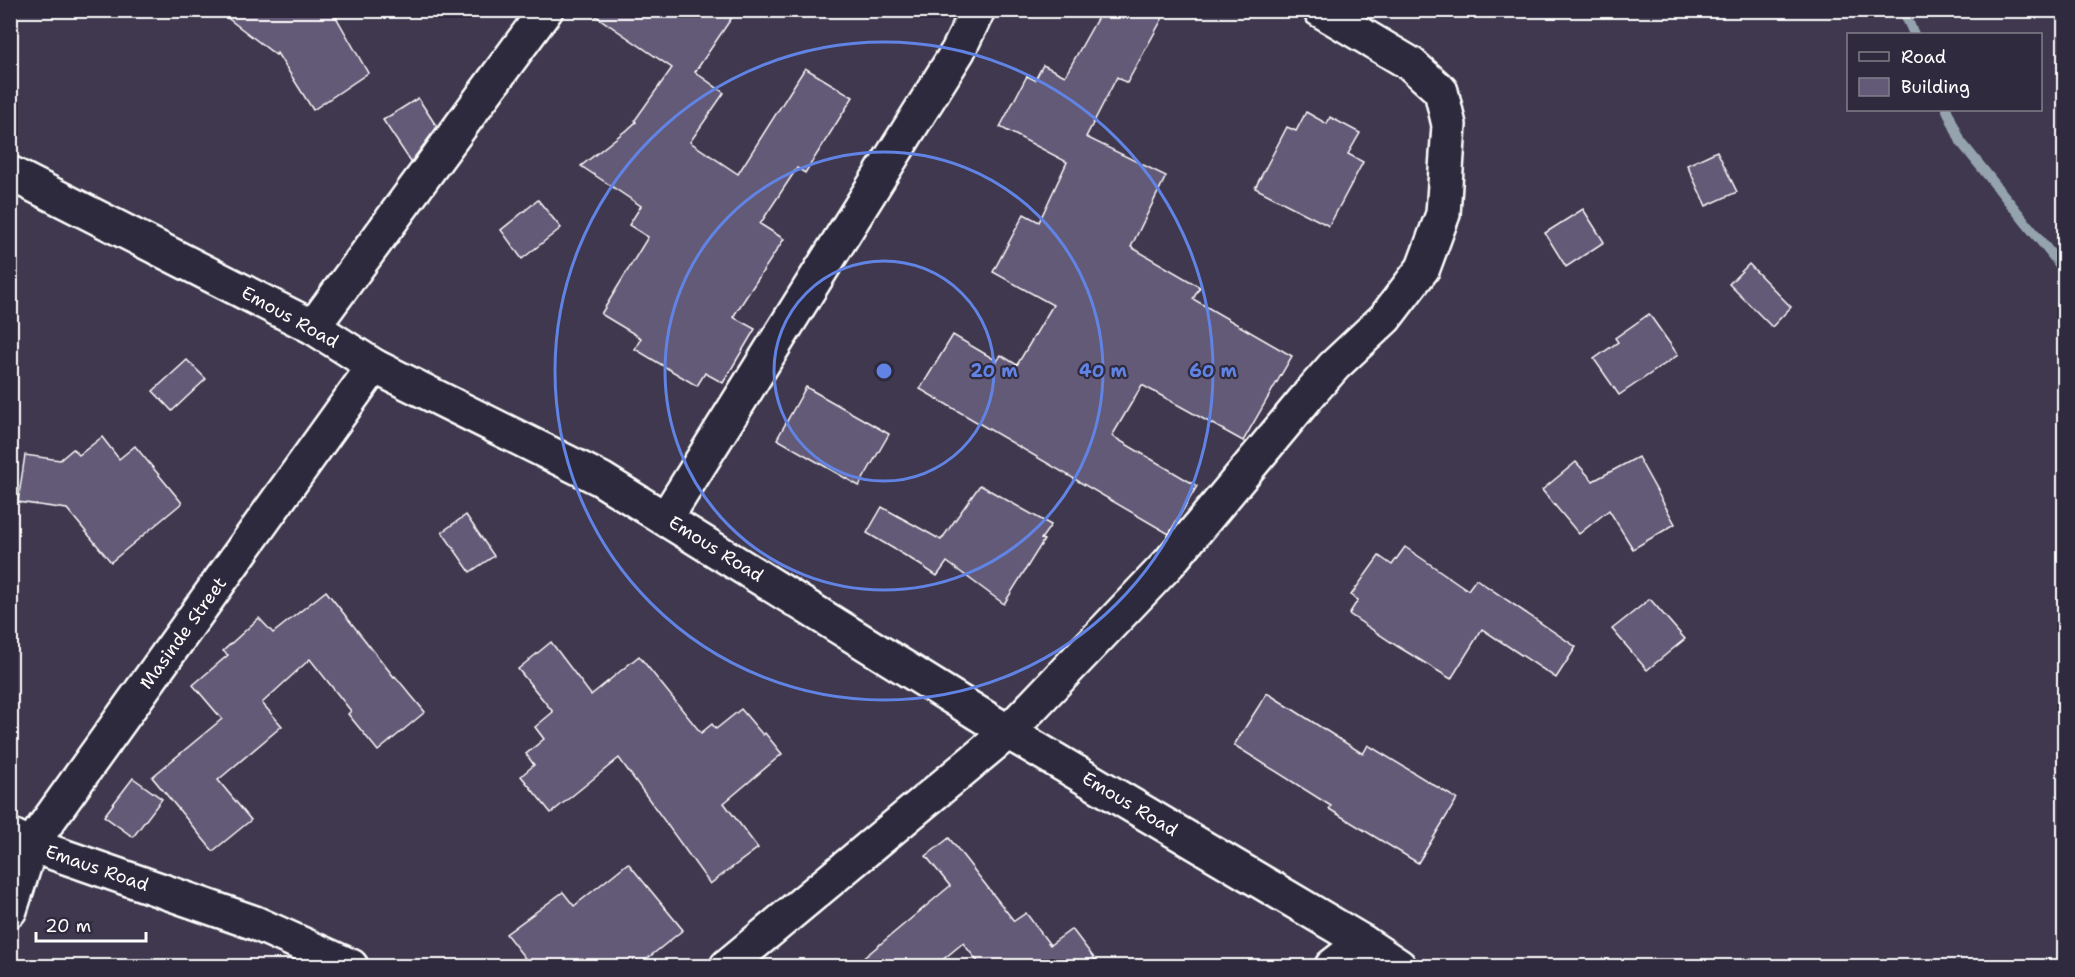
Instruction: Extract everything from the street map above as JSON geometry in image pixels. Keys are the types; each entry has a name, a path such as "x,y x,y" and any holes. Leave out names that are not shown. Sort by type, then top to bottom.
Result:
{"street":[{"path":"666,518 958,51 978,10"},
{"path":"727,966 1008,732 1169,563 1312,391 1334,366 1385,318 1423,268 1443,214 1449,125 1441,91 1411,64 1320,10"},
{"path":"313,327 538,14"},
{"name":"Emous Road","path":"10,173 313,327 374,366 601,479 1008,732 1363,942 1399,966"},
{"name":"Masinde Street","path":"10,910 21,840 374,366"},
{"name":"Emaus Road","path":"21,840 255,923 351,966"},
{"path":"1332,966 1363,942"}],"building":[{"path":"217,10 332,10 368,73 313,110 277,53 276,55"},
{"path":"587,10 737,10 695,72 724,93 690,142 738,174 805,68 853,97 805,173 797,168 760,224 784,239 733,317 755,329 723,383 705,373 697,386 635,349 641,338 601,314 648,237 629,225 641,206 581,166 636,122 635,120 672,68"},
{"path":"1102,10 1167,10 1127,83 1117,77 1086,137 1166,176 1131,247 1200,287 1193,299 1292,356 1243,441 1142,385 1112,436 1197,486 1169,534 920,389 953,335 997,361 1001,355 1017,365 1053,305 993,272 1024,214 1039,222 1067,162 1000,127 1027,76 1035,80 1043,65 1065,76"},
{"path":"418,98 437,127 411,162 383,120"},
{"path":"1306,112 1327,124 1330,117 1360,133 1348,154 1363,162 1329,226 1255,188 1287,127 1296,131"},
{"path":"1717,151 1737,192 1706,206 1687,165"},
{"path":"538,200 561,228 522,259 501,230"},
{"path":"1583,209 1604,242 1566,267 1545,233"},
{"path":"1749,264 1791,307 1772,327 1729,284"},
{"path":"1649,314 1678,355 1619,395 1594,359 1618,342 1615,338"},
{"path":"187,360 206,379 172,411 153,391"},
{"path":"806,387 889,434 859,486 777,439"},
{"path":"102,437 119,459 135,446 182,503 111,562 67,509 18,502 25,455 60,460 73,449 79,455"},
{"path":"1638,457 1675,524 1633,549 1609,510 1579,534 1542,490 1576,462 1593,481"},
{"path":"980,485 1051,525 1004,604 947,562 937,576 867,533 882,507 941,540"},
{"path":"466,515 494,556 470,572 442,532"},
{"path":"1405,547 1468,590 1476,579 1576,647 1556,678 1482,629 1451,679 1349,614 1358,600 1351,595 1379,556 1392,565"},
{"path":"326,591 394,677 425,712 378,751 348,714 351,711 310,659 262,703 282,726 218,780 251,820 213,851 152,777 222,719 193,685 228,655 223,651 259,618 273,633"},
{"path":"1650,599 1685,639 1647,670 1612,629"},
{"path":"551,642 591,695 639,656 701,733 712,724 716,729 741,709 782,754 724,803 758,848 710,884 619,758 551,813 521,776 534,765 526,754 544,739 535,727 553,712 518,669"},
{"path":"1267,693 1363,754 1368,745 1457,799 1418,863 1329,809 1331,806 1234,745"},
{"path":"133,778 162,799 133,837 104,816"},
{"path":"949,838 1014,921 1026,913 1050,945 1072,929 1100,966 981,966 963,943 935,966 854,966 950,886 926,856"},
{"path":"628,863 683,930 638,966 531,966 506,934 563,892 574,906"}],"waterway":[{"path":"1903,10 1914,33"},
{"path":"1947,111 1961,142 2064,270"}]}
